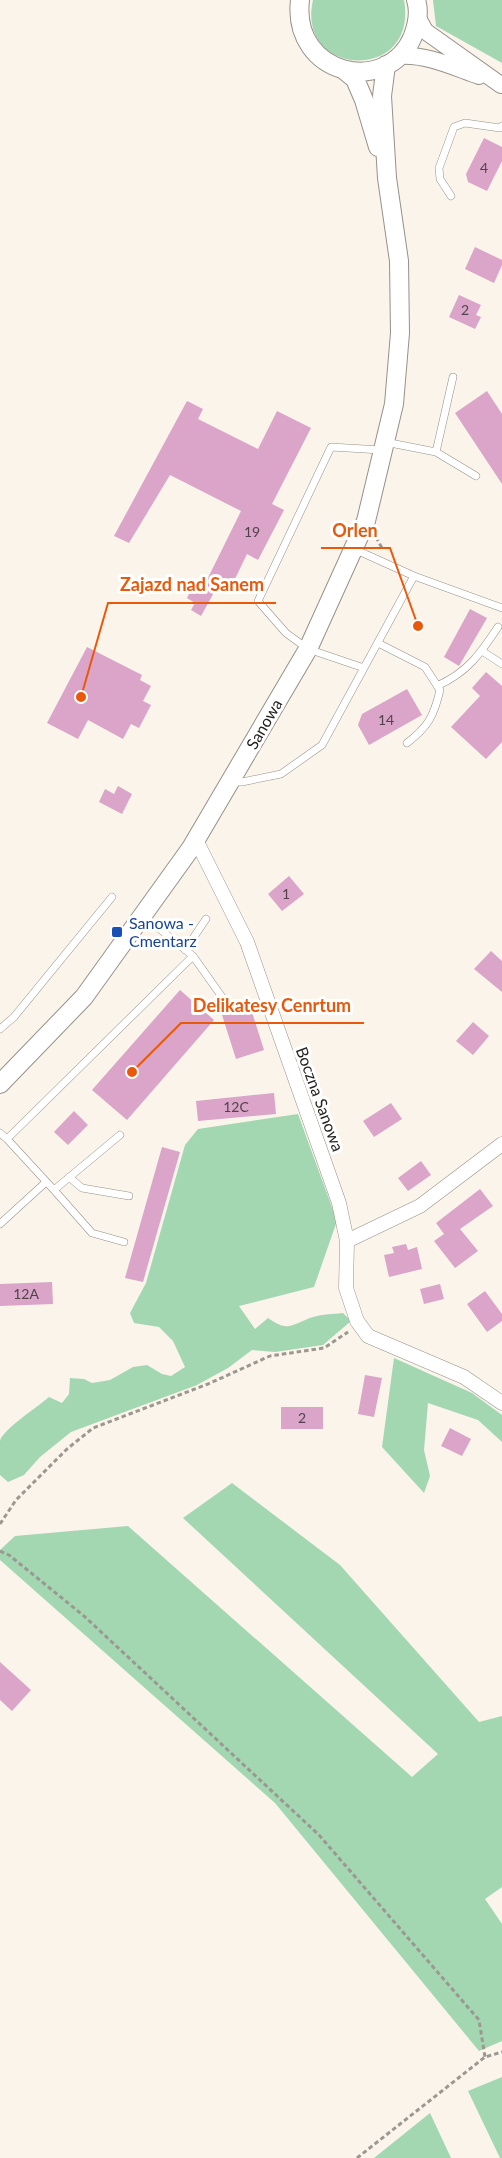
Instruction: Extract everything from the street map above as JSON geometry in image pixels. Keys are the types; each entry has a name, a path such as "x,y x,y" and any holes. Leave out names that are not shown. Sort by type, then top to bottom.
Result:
{"main road":[{"path":"300,0 298,14 301,32 310,48 323,61 344,70 355,79 364,100 387,178"},
{"path":"344,70 367,71 392,61 411,40 417,9"},
{"path":"387,178 382,96 392,61"},
{"name":"Sanowa","path":"0,1084 84,997 196,840 308,649 366,521 394,404 400,303 399,261 387,178"}],"street":[{"path":"417,9 425,31 502,85"},
{"path":"392,61 412,55 433,60 502,85"},
{"name":"Boczna Sanowa","path":"196,840 247,942 339,1203 347,1241 346,1288 357,1321 368,1336 464,1377 502,1403"},
{"path":"347,1241 420,1206 502,1144"}],"lane":[{"path":"451,196 440,179 439,168 454,127 465,123 500,128 502,126"},
{"path":"436,452 453,376"},
{"path":"364,668 308,649 286,633 258,601 331,447 384,446 436,452 476,476"},
{"path":"354,549 414,576 502,608"},
{"path":"230,782 242,782 281,774 322,744 414,576"},
{"path":"437,686 454,678 478,658 498,627"},
{"path":"378,643 425,667 440,690 435,712 423,730 407,743"},
{"path":"482,651 502,664"},
{"path":"0,1029 14,1017 112,897"},
{"path":"143,915 193,956 222,998"},
{"path":"186,950 206,919"},
{"path":"7,1139 193,956"},
{"path":"0,1133 92,1233 124,1242"},
{"path":"54,1190 120,1135"},
{"path":"69,1177 82,1188 129,1196"},
{"path":"0,1224 46,1182"}],"path":[{"path":"0,1524 16,1500 66,1449 93,1428 208,1384 270,1356 324,1348 350,1330 357,1321"},
{"path":"0,1551 9,1555 84,1616 318,1835 479,2020 485,2057"},
{"path":"357,2158 485,2057 502,2052"}],"green space":[{"path":"313,0 404,0 404,27 394,46 377,57 357,60 338,56 322,45 312,26"},
{"path":"433,0 502,0 502,63 436,26"},
{"path":"298,1114 337,1221 314,1287 239,1306 255,1329 268,1318 275,1323 290,1326 317,1316 343,1313 351,1321 323,1345 275,1352 252,1350 228,1368 197,1385 71,1432 40,1457 24,1475 8,1482 0,1475 2,1436 49,1397 62,1403 69,1394 70,1378 84,1379 92,1383 110,1380 133,1367 147,1365 162,1374 171,1376 185,1367 173,1341 159,1327 134,1323 130,1313 146,1283 185,1145 198,1129"},
{"path":"394,1358 472,1393 502,1415 502,1442 478,1420 428,1403 424,1450 430,1476 424,1493 382,1447"},
{"path":"232,1483 340,1565 479,1722 502,1716 502,1887 485,1899 502,1924 502,2041 479,2051 275,1803 0,1560 0,1550 15,1536 128,1526 412,1777 438,1754 183,1518"},
{"path":"502,2077 502,2158 500,2158 468,2091"},
{"path":"430,2113 451,2158 374,2158"}],"building":[{"path":"484,138 502,147 502,161 487,191 468,182 466,174"},
{"path":"475,247 502,260 494,283 465,269"},
{"path":"459,295 481,305 476,315 481,317 475,329 449,317"},
{"path":"487,391 502,414 502,484 455,413"},
{"path":"187,401 203,409 198,419 258,449 277,411 311,428 272,504 284,510 258,560 247,554 233,583 222,578 201,616 191,610 195,603 187,598 193,585 202,590 241,511 170,475 129,543 114,536"},
{"path":"470,609 487,618 459,666 444,657"},
{"path":"87,647 142,675 140,680 151,686 143,701 151,705 139,728 131,724 123,739 88,720 78,739 47,723"},
{"path":"486,672 502,686 502,742 486,759 451,727 480,696 472,688"},
{"path":"407,689 422,715 369,745 358,725 362,714"},
{"path":"118,786 132,794 122,814 99,802 105,789 114,794"},
{"path":"289,876 304,894 282,911 268,894"},
{"path":"491,951 502,961 502,992 474,969"},
{"path":"180,990 214,1020 127,1120 92,1090"},
{"path":"250,1006 264,1050 236,1059 222,1015"},
{"path":"473,1022 489,1036 473,1055 456,1041"},
{"path":"274,1093 276,1114 198,1121 196,1101"},
{"path":"391,1103 402,1119 374,1137 363,1121"},
{"path":"74,1111 88,1125 68,1145 54,1132"},
{"path":"162,1147 180,1152 143,1282 125,1278"},
{"path":"421,1161 431,1175 408,1191 398,1178"},
{"path":"480,1189 493,1206 460,1229 478,1251 455,1268 434,1241 444,1234 436,1223"},
{"path":"406,1244 408,1250 417,1247 422,1269 389,1277 384,1255 394,1253 392,1247"},
{"path":"52,1282 53,1304 0,1306 0,1284"},
{"path":"440,1284 444,1299 424,1304 420,1289"},
{"path":"485,1291 502,1314 502,1321 487,1332 467,1304"},
{"path":"365,1375 382,1378 374,1417 358,1414"},
{"path":"281,1407 323,1407 323,1429 281,1429"},
{"path":"450,1428 471,1439 462,1456 441,1446"},
{"path":"0,1662 31,1690 12,1711 0,1700"}],"place":[{"name":"Orlen","path":"418,626"},
{"name":"Zajazd nad Sanem","path":"81,697"},
{"name":"Sanowa - Cmentarz","path":"117,932"},
{"name":"Delikatesy Cenrtum","path":"132,1072"}]}
